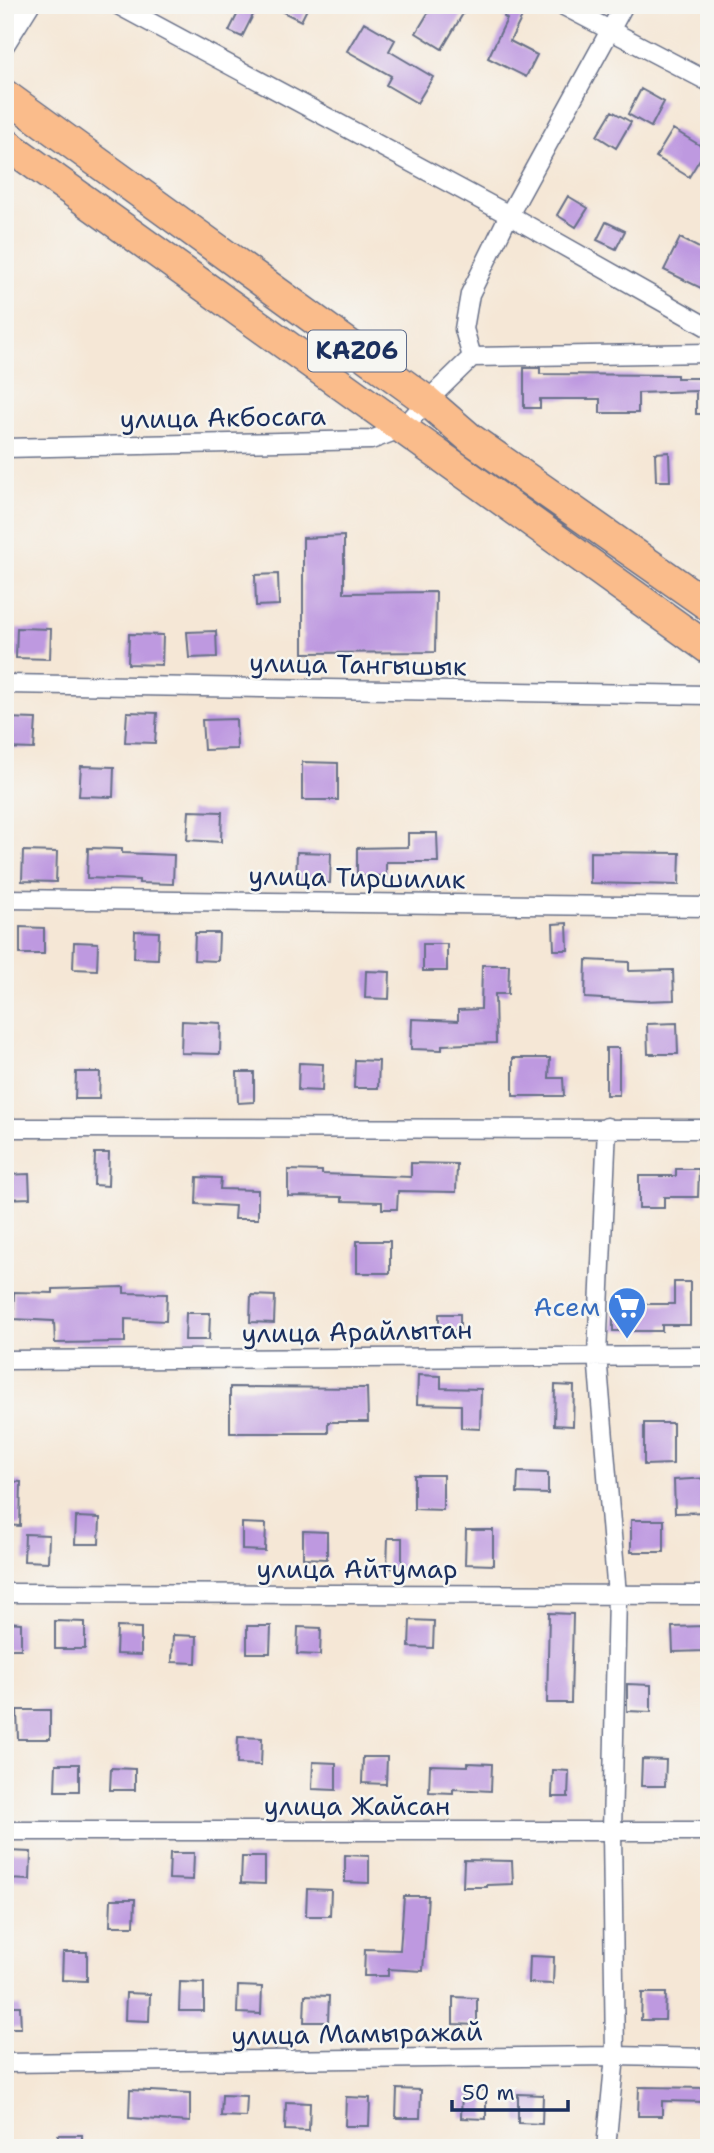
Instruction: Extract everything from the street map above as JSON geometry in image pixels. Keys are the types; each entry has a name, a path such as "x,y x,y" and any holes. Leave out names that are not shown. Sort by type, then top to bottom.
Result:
{"highway":[{"name":"KАZ06","path":"5,95 427,401 471,439 709,606"},
{"name":"KАZ06","path":"5,143 709,649"}],"street":[{"path":"5,45 30,5"},
{"path":"118,5 509,215 709,328"},
{"path":"562,5 709,82"},
{"path":"624,5 509,215 470,294 464,329 472,357 709,353"},
{"name":"улица Акбосага","path":"5,448 371,440 403,428 472,357"},
{"name":"улица Тангышык","path":"5,684 709,695"},
{"name":"улица Тиршилик","path":"5,899 709,907"},
{"path":"606,2148 615,2056 612,1832 617,1595 597,1355 607,1127"},
{"path":"5,1128 709,1129"},
{"name":"улица Арайлытан","path":"5,1360 709,1356"},
{"name":"улица Айтумар","path":"5,1593 709,1595"},
{"name":"улица Жайсан","path":"5,1831 709,1831"},
{"name":"улица Мамыражай","path":"5,2063 615,2056 709,2058"}],"building":[{"path":"242,5 258,5 242,37 229,31"},
{"path":"269,5 309,5 301,21"},
{"path":"433,5 453,5 464,12 442,49 416,33"},
{"path":"510,5 528,5 510,41 537,55 526,77 488,58 507,19 504,17"},
{"path":"364,22 395,40 389,51 433,77 417,103 386,85 391,76 347,51"},
{"path":"641,89 664,102 651,127 628,114"},
{"path":"612,111 631,122 616,148 597,136"},
{"path":"673,129 706,149 689,177 656,157"},
{"path":"568,196 588,208 576,227 557,215"},
{"path":"606,222 625,231 616,249 597,240"},
{"path":"680,238 709,253 709,292 664,270"},
{"path":"524,368 540,368 540,374 677,375 677,378 709,378 709,414 696,414 696,391 638,393 638,413 600,413 600,399 540,399 540,408 524,408"},
{"path":"669,452 670,481 656,481 655,453"},
{"path":"344,536 344,593 436,592 435,652 303,653 303,538"},
{"path":"278,574 279,605 256,606 255,575"},
{"path":"17,628 51,629 50,659 16,658"},
{"path":"216,631 217,657 189,658 187,632"},
{"path":"129,634 163,635 162,665 128,664"},
{"path":"127,712 157,713 155,743 125,742"},
{"path":"5,718 36,719 34,749 5,748"},
{"path":"236,719 237,749 204,750 202,720"},
{"path":"302,762 338,763 338,800 302,800"},
{"path":"81,766 114,767 113,797 79,796"},
{"path":"189,811 222,812 221,842 187,840"},
{"path":"408,833 437,833 438,862 386,862 386,876 357,876 357,848 408,847"},
{"path":"88,848 122,849 122,853 174,855 173,884 87,878"},
{"path":"23,851 57,852 56,882 22,881"},
{"path":"297,852 331,853 330,883 296,882"},
{"path":"590,852 680,853 679,885 590,883"},
{"path":"567,923 568,950 554,950 553,924"},
{"path":"20,927 44,928 44,954 20,954"},
{"path":"135,931 159,932 158,959 134,958"},
{"path":"195,933 219,933 218,961 194,960"},
{"path":"74,942 98,943 97,970 73,969"},
{"path":"423,944 447,944 447,971 423,971"},
{"path":"586,960 629,962 629,971 673,970 674,1000 585,998"},
{"path":"482,965 509,965 508,994 495,994 496,1043 442,1045 442,1050 411,1049 412,1019 458,1021 458,1010 481,1009"},
{"path":"366,971 390,972 389,999 365,998"},
{"path":"182,1021 221,1023 220,1054 181,1053"},
{"path":"677,1023 678,1054 648,1054 647,1024"},
{"path":"606,1048 619,1048 619,1095 606,1095"},
{"path":"513,1058 550,1058 549,1078 563,1078 564,1096 513,1096"},
{"path":"355,1060 379,1061 378,1088 354,1088"},
{"path":"299,1063 323,1064 322,1091 298,1090"},
{"path":"76,1072 100,1072 99,1099 75,1099"},
{"path":"237,1072 254,1072 254,1102 238,1103"},
{"path":"95,1153 109,1153 108,1186 94,1185"},
{"path":"411,1163 457,1164 456,1192 398,1191 397,1209 382,1209 382,1202 342,1201 342,1197 288,1196 288,1170 411,1177"},
{"path":"676,1169 699,1169 698,1197 664,1197 664,1208 639,1208 639,1176 676,1176"},
{"path":"29,1174 30,1198 5,1199 5,1175"},
{"path":"197,1177 221,1178 220,1189 258,1190 258,1219 234,1219 235,1206 196,1204"},
{"path":"357,1241 390,1241 390,1273 357,1273"},
{"path":"674,1282 690,1282 690,1325 662,1325 662,1331 613,1331 613,1304 674,1304"},
{"path":"124,1287 124,1293 167,1294 166,1321 125,1319 125,1342 55,1343 54,1321 13,1319 14,1292 53,1293 53,1289"},
{"path":"251,1295 275,1296 274,1323 250,1322"},
{"path":"186,1313 210,1313 209,1340 185,1340"},
{"path":"439,1314 460,1314 460,1330 439,1330"},
{"path":"418,1375 441,1376 441,1388 481,1389 480,1429 461,1428 461,1405 417,1404"},
{"path":"555,1385 574,1386 573,1426 554,1425"},
{"path":"230,1387 367,1388 368,1422 328,1422 328,1433 230,1433"},
{"path":"644,1423 673,1423 673,1464 644,1465"},
{"path":"518,1472 548,1473 548,1494 517,1493"},
{"path":"414,1475 443,1475 443,1510 414,1509"},
{"path":"709,1478 709,1512 675,1513 674,1480"},
{"path":"5,1481 21,1482 20,1526 5,1525"},
{"path":"76,1517 100,1518 99,1544 75,1544"},
{"path":"631,1520 664,1520 664,1552 631,1552"},
{"path":"242,1523 266,1524 265,1551 242,1550"},
{"path":"466,1530 493,1530 493,1565 465,1564"},
{"path":"303,1531 327,1532 327,1559 303,1558"},
{"path":"25,1534 49,1535 48,1562 24,1561"},
{"path":"388,1538 402,1538 402,1569 387,1568"},
{"path":"549,1613 573,1614 571,1703 547,1703"},
{"path":"410,1620 434,1621 433,1648 409,1647"},
{"path":"55,1621 85,1622 85,1649 55,1649"},
{"path":"5,1622 21,1623 21,1649 5,1649"},
{"path":"247,1626 271,1626 270,1653 247,1653"},
{"path":"705,1626 705,1651 673,1652 672,1627"},
{"path":"117,1627 141,1628 141,1655 116,1654"},
{"path":"298,1627 321,1628 320,1655 297,1654"},
{"path":"173,1635 197,1636 196,1663 172,1662"},
{"path":"627,1684 651,1685 651,1712 627,1711"},
{"path":"17,1710 50,1710 50,1739 18,1739"},
{"path":"238,1737 262,1738 261,1765 237,1764"},
{"path":"363,1757 387,1757 386,1784 362,1783"},
{"path":"642,1759 666,1760 665,1786 641,1786"},
{"path":"313,1762 336,1763 336,1790 312,1789"},
{"path":"468,1763 492,1764 491,1791 453,1789 453,1793 429,1792 430,1765 468,1766"},
{"path":"56,1764 79,1764 79,1791 55,1791"},
{"path":"111,1768 135,1769 135,1790 110,1790"},
{"path":"553,1770 569,1771 568,1797 552,1797"},
{"path":"7,1851 31,1852 30,1880 6,1879"},
{"path":"170,1853 194,1853 193,1880 169,1879"},
{"path":"345,1855 369,1856 369,1883 345,1882"},
{"path":"242,1857 265,1857 265,1884 241,1883"},
{"path":"464,1860 512,1861 513,1884 463,1887"},
{"path":"307,1889 331,1890 330,1916 306,1916"},
{"path":"404,1896 428,1896 423,1971 388,1969 388,1976 364,1976 365,1949 400,1950"},
{"path":"111,1899 135,1899 134,1926 110,1926"},
{"path":"63,1952 87,1952 87,1981 62,1980"},
{"path":"530,1956 554,1957 553,1984 529,1983"},
{"path":"180,1982 204,1983 204,2011 179,2011"},
{"path":"238,1986 262,1987 261,2014 237,2013"},
{"path":"126,1993 150,1994 149,2021 125,2020"},
{"path":"642,1993 666,1993 665,2020 641,2020"},
{"path":"305,1995 329,1996 328,2022 304,2022"},
{"path":"453,1997 477,1998 477,2025 453,2024"},
{"path":"5,2006 20,2006 21,2028 5,2028"},
{"path":"639,2087 709,2088 709,2102 662,2101 662,2116 638,2116"},
{"path":"397,2089 421,2090 420,2118 396,2118"},
{"path":"130,2090 190,2093 190,2122 129,2118"},
{"path":"462,2090 486,2090 486,2119 461,2118"},
{"path":"518,2094 543,2095 542,2124 518,2123"},
{"path":"222,2095 247,2096 246,2117 221,2116"},
{"path":"346,2097 370,2098 369,2126 345,2126"},
{"path":"286,2102 310,2103 309,2131 285,2130"},
{"path":"58,2135 82,2135 82,2148 57,2148"}],"place":[{"name":"Асем","path":"627,1340"}]}
